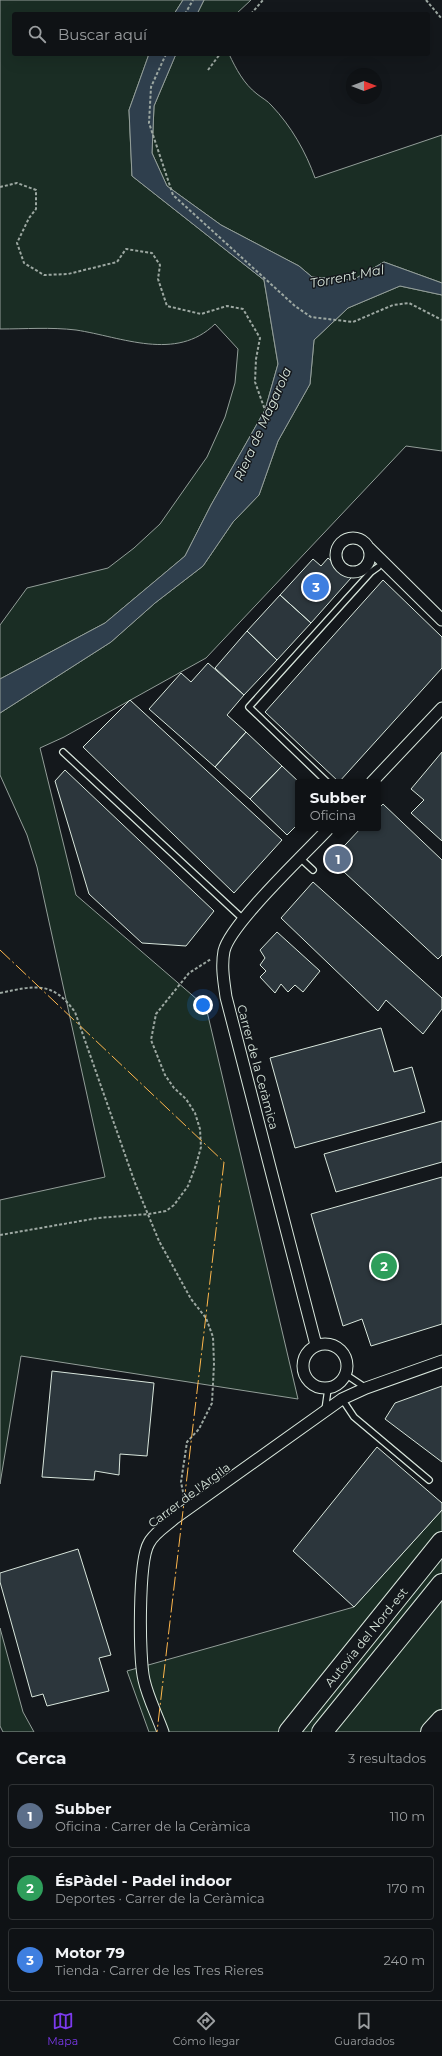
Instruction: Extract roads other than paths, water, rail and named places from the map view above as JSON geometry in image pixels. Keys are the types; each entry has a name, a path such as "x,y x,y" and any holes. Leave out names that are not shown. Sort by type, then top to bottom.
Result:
{"highway":[{"name":"Autovia del Nord-est","path":"289,1732 442,1542"},
{"path":"322,1732 442,1584"},
{"path":"431,1732 442,1720"}],"street":[{"path":"383,567 365,568 355,572 349,572 339,566 336,555 340,544 349,539 360,540 383,567 442,620"},
{"path":"365,568 370,558 368,548"},
{"path":"375,779 442,708"},
{"name":"Carrer de la Ceràmica","path":"316,1345 226,997 222,973 225,950 243,919 326,831"},
{"path":"316,1345 331,1345 338,1348 346,1360 345,1374 338,1384 328,1388 314,1386 304,1375 303,1361 306,1354 316,1345"},
{"path":"366,1388 442,1361"},
{"name":"Carrer de l'Argila","path":"163,1732 144,1679 141,1630 142,1563 148,1544 156,1534 175,1518 342,1399 366,1388"}],"lane":[{"path":"324,779 249,707 371,572 383,567"},
{"path":"63,752 243,919"},
{"path":"300,858 313,870"},
{"path":"345,1374 366,1388"},
{"path":"324,1412 328,1388"},
{"path":"342,1399 354,1417 428,1480"}],"water":[{"path":"183,0 204,0 198,12 175,12"},
{"name":"Riera de Magarola","path":"148,56 175,56 154,106 152,153 167,186 221,225 299,266 312,277 353,280 384,262 442,283 442,295 400,286 348,308 314,340 310,384 278,441 259,495 233,522 203,566 155,603 111,642 0,713 0,679 105,623 185,556 211,505 265,410 278,364 264,280 132,176 129,110"}],"place":[{"name":"Motor 79","path":"316,587"},
{"name":"Subber","path":"338,859"},
{"name":"ÉsPàdel - Padel indoor","path":"384,1266"}],"water label":[{"name":"Torrent Mal","path":"347,276"}]}
